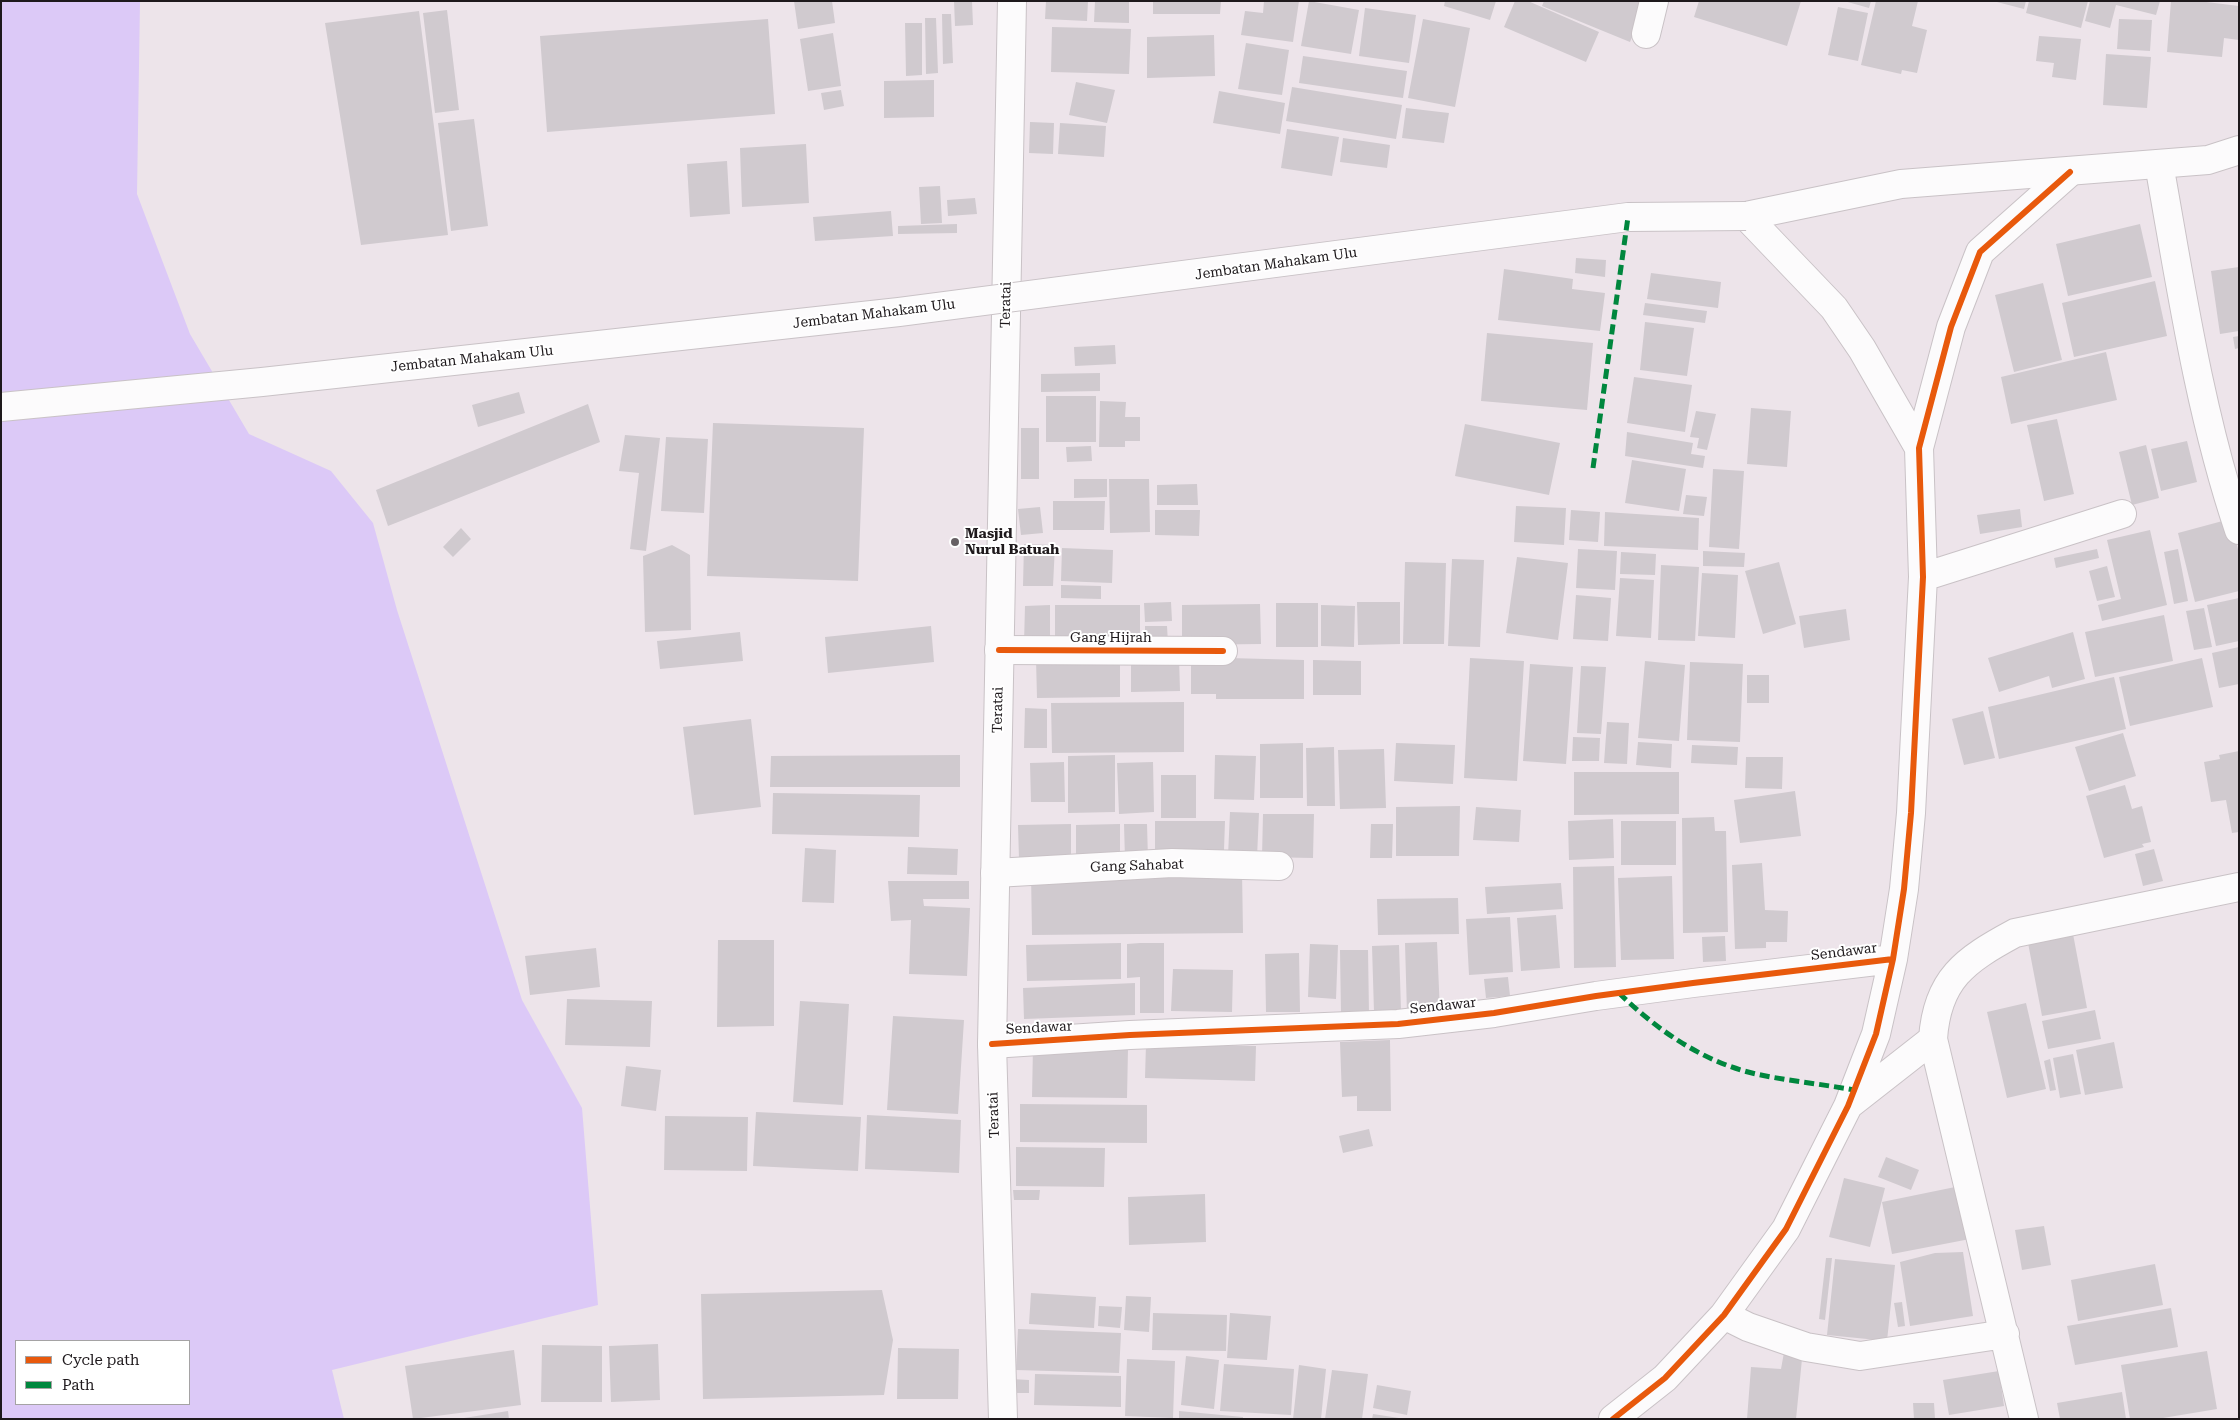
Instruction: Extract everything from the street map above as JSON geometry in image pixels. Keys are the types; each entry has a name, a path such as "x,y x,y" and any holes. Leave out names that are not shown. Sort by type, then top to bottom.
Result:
{"street":[{"name":"Teratai","path":"1003,1419 992,1044 1012,1"},
{"path":"1646,34 1654,1"},
{"name":"Jembatan Mahakam Ulu","path":"1,407 262,382 899,312 1628,217 1746,216 1901,184 2208,160 2239,150"},
{"path":"2159,164 2194,361 2210,434 2239,530"},
{"path":"1613,1419 1665,1378 1724,1315 1786,1229 1848,1106 1876,1034 1893,959 1904,889 1911,813 1923,577 1919,448 1951,327 1980,252 2070,172"},
{"path":"1746,216 1834,308 1862,350 1919,448"},
{"path":"1923,577 2122,514"},
{"name":"Gang Hijrah","path":"999,650 1223,651"},
{"name":"Gang Sahabat","path":"995,873 1172,863 1279,866"},
{"path":"2024,1419 1933,1039 1938,1005 1954,974 1990,947 2015,933 2239,887"},
{"name":"Sendawar","path":"992,1044 1130,1035 1398,1024 1494,1013 1596,996 1693,983 1893,959"},
{"path":"1848,1106 1933,1039"},
{"path":"1724,1315 1748,1327 1806,1347 1860,1356 2005,1334"}],"shaded area":[{"path":"1,1 140,1 137,194 190,334 249,434 331,471 373,523 397,610 522,1000 582,1108 598,1305 332,1370 344,1419 1,1419"}],"building":[{"path":"794,1 832,1 835,23 798,29"},
{"path":"954,1 972,1 973,25 955,26"},
{"path":"1046,1 1088,1 1087,21 1045,19"},
{"path":"1095,1 1129,1 1129,23 1094,22"},
{"path":"1153,1 1221,1 1220,14 1153,14"},
{"path":"1264,1 1299,1 1293,42 1241,35 1245,11 1263,13"},
{"path":"1309,1 1359,10 1351,54 1301,46"},
{"path":"1445,1 1496,1 1490,20 1444,6"},
{"path":"1515,1 1528,1 1599,32 1586,62 1504,27"},
{"path":"1544,1 1641,1 1646,3 1630,42 1542,6"},
{"path":"1699,1 1801,1 1787,46 1694,17"},
{"path":"1844,1 1871,1 1869,8"},
{"path":"1876,1 1918,1 1912,26 1927,30 1917,73 1902,70 1901,74 1861,65"},
{"path":"1993,1 2026,1 2024,9"},
{"path":"2029,1 2088,1 2081,28 2026,13"},
{"path":"2090,1 2160,1 2156,15 2116,5 2110,28 2085,21"},
{"path":"2171,1 2198,1 2239,6 2239,40 2224,38 2222,57 2167,52"},
{"path":"1838,7 1868,13 1858,61 1828,55"},
{"path":"1365,8 1416,15 1409,63 1359,56"},
{"path":"447,10 459,110 435,113 423,13"},
{"path":"419,11 448,235 361,245 325,23"},
{"path":"942,14 951,14 953,63 943,64"},
{"path":"925,18 936,18 938,73 926,74"},
{"path":"768,19 775,114 547,132 540,36"},
{"path":"1423,19 1470,28 1455,107 1408,98"},
{"path":"2119,19 2152,20 2150,51 2117,49"},
{"path":"905,23 922,23 922,75 906,76"},
{"path":"1052,27 1131,29 1129,74 1051,72"},
{"path":"833,33 841,86 808,91 800,39"},
{"path":"1214,35 1215,76 1147,78 1147,37"},
{"path":"2039,36 2081,39 2076,80 2052,77 2054,63 2036,61"},
{"path":"1246,43 1289,50 1282,95 1238,89"},
{"path":"2106,54 2151,57 2147,108 2103,105"},
{"path":"1303,56 1407,71 1403,98 1299,83"},
{"path":"934,80 934,117 884,118 884,81"},
{"path":"1076,82 1115,90 1107,123 1069,115"},
{"path":"1292,87 1402,105 1396,139 1286,121"},
{"path":"841,90 844,106 824,110 821,93"},
{"path":"1219,91 1285,103 1280,134 1213,123"},
{"path":"1406,108 1449,113 1444,143 1402,138"},
{"path":"474,119 488,226 451,231 438,123"},
{"path":"1030,122 1054,123 1053,154 1029,153"},
{"path":"1060,123 1106,126 1104,157 1058,154"},
{"path":"1287,129 1339,137 1332,176 1281,168"},
{"path":"1343,138 1390,145 1387,168 1340,162"},
{"path":"806,144 809,203 742,207 740,148"},
{"path":"727,161 730,214 690,217 687,164"},
{"path":"940,186 942,223 921,224 919,187"},
{"path":"975,198 977,214 948,216 947,200"},
{"path":"891,211 893,236 815,241 813,217"},
{"path":"957,224 957,233 898,234 898,226"},
{"path":"2140,224 2152,277 2068,296 2056,244"},
{"path":"1576,258 1606,260 1605,277 1575,273"},
{"path":"2239,267 2239,331 2220,334 2211,271"},
{"path":"1504,269 1573,279 1572,289 1605,293 1600,331 1498,320"},
{"path":"1651,273 1721,282 1718,308 1647,299"},
{"path":"2155,281 2167,336 2074,357 2062,303"},
{"path":"2043,283 2062,360 2014,372 1995,295"},
{"path":"1645,303 1707,311 1705,323 1643,315"},
{"path":"1645,322 1694,328 1687,376 1640,370"},
{"path":"1487,333 1593,343 1587,410 1481,401"},
{"path":"2239,336 2239,348 2235,349 2233,337"},
{"path":"1115,345 1116,364 1075,366 1074,347"},
{"path":"2106,352 2117,400 2011,424 2001,377"},
{"path":"1100,373 1100,391 1041,392 1041,374"},
{"path":"1634,377 1692,385 1685,432 1627,423"},
{"path":"519,392 525,413 478,427 472,405"},
{"path":"1046,396 1096,396 1096,442 1046,442"},
{"path":"1100,401 1126,402 1125,417 1140,417 1140,441 1125,441 1125,447 1099,447"},
{"path":"588,404 600,442 388,526 376,490"},
{"path":"1751,408 1791,411 1787,467 1747,464"},
{"path":"1696,411 1716,414 1707,450 1697,448 1699,438 1690,437"},
{"path":"2057,419 2074,494 2044,501 2027,425"},
{"path":"713,423 864,428 858,581 707,576"},
{"path":"1465,424 1560,443 1549,495 1455,476"},
{"path":"1021,428 1039,428 1039,479 1021,479"},
{"path":"1627,432 1693,443 1691,454 1705,456 1703,468 1625,456"},
{"path":"625,435 660,438 646,551 630,549 639,473 619,471"},
{"path":"666,437 708,439 704,513 661,511"},
{"path":"2187,441 2197,482 2161,491 2151,449"},
{"path":"2146,445 2159,498 2132,505 2119,452"},
{"path":"1091,446 1092,461 1067,462 1066,447"},
{"path":"1632,460 1686,469 1679,511 1625,503"},
{"path":"1713,469 1744,471 1739,549 1709,547"},
{"path":"1074,479 1107,479 1107,497 1074,498"},
{"path":"1109,479 1149,479 1150,532 1110,533"},
{"path":"1197,484 1198,505 1157,505 1157,485"},
{"path":"1686,495 1707,497 1704,516 1683,514"},
{"path":"1053,501 1105,501 1104,530 1053,530"},
{"path":"1516,506 1566,508 1564,545 1514,542"},
{"path":"1040,507 1043,533 1021,535 1018,509"},
{"path":"2020,509 2022,527 1980,534 1977,515"},
{"path":"1155,510 1200,510 1199,536 1155,535"},
{"path":"1571,510 1600,512 1598,542 1569,540"},
{"path":"1605,512 1699,518 1698,550 1604,546"},
{"path":"2230,519 2239,553 2239,591 2195,602 2178,533"},
{"path":"461,528 471,539 453,557 443,547"},
{"path":"2150,530 2167,605 2102,621 2098,605 2121,599 2107,540"},
{"path":"1024,544 1055,545 1053,586 1023,586"},
{"path":"672,545 690,555 691,630 645,632 643,556"},
{"path":"1062,548 1113,550 1112,583 1061,581"},
{"path":"1578,549 1617,551 1615,590 1576,588"},
{"path":"2097,549 2099,558 2056,568 2054,558"},
{"path":"2178,549 2188,601 2174,604 2164,552"},
{"path":"1703,551 1745,553 1744,567 1703,566"},
{"path":"1621,552 1656,554 1655,575 1620,574"},
{"path":"1517,557 1568,563 1558,640 1506,633"},
{"path":"1452,559 1484,560 1480,647 1448,646"},
{"path":"1405,562 1446,563 1444,644 1403,644"},
{"path":"1779,562 1796,624 1763,634 1745,571"},
{"path":"1661,565 1699,567 1695,641 1658,640"},
{"path":"2107,566 2115,597 2097,601 2089,571"},
{"path":"1702,573 1738,575 1735,638 1698,636"},
{"path":"1620,578 1654,580 1651,638 1616,636"},
{"path":"1061,585 1101,586 1101,599 1061,598"},
{"path":"1576,595 1611,598 1608,641 1573,639"},
{"path":"2239,598 2239,641 2216,646 2207,605"},
{"path":"1171,602 1172,621 1145,622 1144,603"},
{"path":"1357,602 1400,602 1400,644 1358,645"},
{"path":"1276,603 1318,603 1318,647 1276,647"},
{"path":"1260,604 1261,644 1182,645 1182,605"},
{"path":"1050,605 1050,644 1024,643 1025,606"},
{"path":"1055,605 1140,605 1140,643 1055,643"},
{"path":"1321,605 1355,606 1354,647 1321,646"},
{"path":"2204,608 2212,647 2194,650 2186,611"},
{"path":"1846,609 1850,640 1804,648 1799,616"},
{"path":"2164,615 2173,661 2095,677 2085,632"},
{"path":"931,626 934,662 828,673 825,637"},
{"path":"1145,626 1167,626 1168,643 1145,644"},
{"path":"740,632 743,661 660,669 657,641"},
{"path":"2073,632 2085,679 2052,688 2049,676 1999,692 1988,658"},
{"path":"2239,647 2239,684 2219,688 2212,653"},
{"path":"1179,657 1180,691 1131,692 1131,659"},
{"path":"1191,657 1304,660 1304,699 1216,699 1216,694 1191,694"},
{"path":"1120,658 1120,697 1037,698 1036,659"},
{"path":"1470,658 1524,661 1517,781 1464,778"},
{"path":"2202,658 2213,707 2130,726 2119,677"},
{"path":"1313,660 1361,661 1361,695 1313,695"},
{"path":"1645,661 1685,665 1679,741 1638,738"},
{"path":"1690,662 1743,664 1740,742 1687,740"},
{"path":"1530,664 1573,667 1566,764 1523,761"},
{"path":"1581,666 1606,667 1601,734 1577,733"},
{"path":"1747,675 1769,675 1769,703 1747,703"},
{"path":"2114,677 2126,729 1999,759 1988,707"},
{"path":"1184,702 1184,752 1052,753 1051,703"},
{"path":"1025,708 1047,709 1047,748 1024,748"},
{"path":"1983,711 1995,758 1964,765 1952,719"},
{"path":"751,719 761,807 694,815 683,727"},
{"path":"1607,722 1629,723 1627,764 1604,763"},
{"path":"2123,733 2136,776 2089,791 2075,747"},
{"path":"1573,737 1600,738 1599,761 1572,761"},
{"path":"1638,742 1672,744 1671,768 1636,765"},
{"path":"1303,743 1303,798 1260,798 1260,744"},
{"path":"1396,743 1455,745 1453,784 1394,781"},
{"path":"1692,745 1738,747 1737,765 1691,763"},
{"path":"1334,747 1335,806 1307,806 1306,748"},
{"path":"1384,749 1386,808 1340,809 1338,750"},
{"path":"2239,751 2239,832 2232,833 2226,800 2211,802 2204,762 2220,759 2219,755"},
{"path":"960,755 960,787 770,787 771,756"},
{"path":"1115,755 1115,812 1068,813 1068,756"},
{"path":"1215,755 1256,756 1254,800 1214,799"},
{"path":"1746,757 1783,757 1782,789 1745,788"},
{"path":"1064,762 1065,802 1031,802 1030,763"},
{"path":"1153,762 1154,812 1119,814 1117,763"},
{"path":"1574,772 1679,772 1679,814 1574,815"},
{"path":"1161,775 1196,775 1196,818 1161,818"},
{"path":"2125,785 2132,809 2142,806 2151,842 2142,844 2144,847 2104,858 2086,796"},
{"path":"1795,791 1801,836 1740,843 1734,800"},
{"path":"773,793 920,795 919,837 772,834"},
{"path":"1460,806 1459,856 1396,856 1396,807"},
{"path":"1476,807 1521,810 1519,842 1473,840"},
{"path":"1230,812 1259,813 1257,857 1228,856"},
{"path":"1263,814 1314,814 1313,858 1262,857"},
{"path":"1714,817 1715,831 1726,831 1728,932 1683,933 1682,818"},
{"path":"1613,819 1614,858 1569,860 1568,821"},
{"path":"1155,821 1225,821 1224,850 1155,851"},
{"path":"1621,821 1676,821 1676,865 1621,865"},
{"path":"1071,824 1071,858 1019,859 1018,825"},
{"path":"1120,824 1120,858 1076,858 1076,825"},
{"path":"1124,824 1147,824 1148,859 1125,859"},
{"path":"1371,824 1393,824 1392,858 1370,858"},
{"path":"908,847 958,849 957,875 907,874"},
{"path":"805,848 836,850 834,903 802,902"},
{"path":"2154,849 2163,881 2143,886 2135,854"},
{"path":"1762,863 1765,910 1788,911 1787,942 1766,942 1766,948 1735,949 1732,865"},
{"path":"1614,866 1616,967 1574,968 1573,867"},
{"path":"1242,871 1243,933 1032,935 1031,873"},
{"path":"1672,876 1674,959 1621,960 1618,878"},
{"path":"888,881 969,881 969,899 923,899 924,906 970,908 967,976 909,974 911,920 891,921"},
{"path":"1561,883 1563,909 1487,914 1485,887"},
{"path":"1458,898 1459,934 1378,935 1377,899"},
{"path":"1556,915 1560,968 1521,971 1517,918"},
{"path":"1510,917 1513,972 1469,975 1466,919"},
{"path":"2073,934 2087,1008 2042,1016 2028,943"},
{"path":"1725,936 1726,961 1703,962 1702,937"},
{"path":"718,940 774,940 774,1026 717,1027"},
{"path":"1437,942 1440,1013 1407,1014 1405,943"},
{"path":"1121,943 1121,979 1027,981 1026,945"},
{"path":"1164,943 1164,1013 1140,1013 1140,977 1127,978 1127,944"},
{"path":"1310,944 1338,945 1336,999 1308,997"},
{"path":"1399,945 1401,1011 1374,1012 1372,946"},
{"path":"596,948 600,987 530,995 525,956"},
{"path":"1340,950 1368,950 1369,1014 1341,1014"},
{"path":"1299,953 1300,1012 1266,1012 1265,954"},
{"path":"1173,969 1233,970 1232,1012 1171,1011"},
{"path":"1508,977 1510,996 1486,998 1484,979"},
{"path":"1135,983 1135,1015 1024,1019 1023,988"},
{"path":"567,999 652,1001 650,1047 565,1045"},
{"path":"800,1001 849,1004 843,1105 793,1102"},
{"path":"2026,1003 2046,1089 2007,1098 1987,1012"},
{"path":"2095,1010 2101,1039 2048,1049 2042,1021"},
{"path":"893,1016 964,1020 958,1114 887,1110"},
{"path":"1390,1040 1391,1111 1357,1111 1357,1096 1342,1097 1340,1042"},
{"path":"2114,1042 2123,1088 2085,1095 2076,1050"},
{"path":"1146,1044 1256,1046 1255,1081 1145,1078"},
{"path":"1033,1047 1128,1049 1127,1098 1032,1097"},
{"path":"2073,1054 2081,1094 2060,1098 2053,1058"},
{"path":"2050,1059 2056,1090 2050,1091 2044,1061"},
{"path":"626,1066 661,1070 656,1111 621,1106"},
{"path":"1020,1104 1147,1105 1147,1143 1020,1142"},
{"path":"756,1112 861,1117 858,1171 753,1166"},
{"path":"867,1115 961,1120 959,1173 865,1169"},
{"path":"665,1116 748,1117 747,1171 664,1170"},
{"path":"1369,1129 1373,1146 1343,1153 1339,1136"},
{"path":"1016,1147 1105,1148 1104,1187 1016,1186"},
{"path":"1886,1157 1919,1170 1911,1190 1878,1177"},
{"path":"1844,1178 1885,1188 1870,1247 1829,1237"},
{"path":"1960,1186 1970,1239 1892,1254 1882,1202"},
{"path":"1013,1190 1040,1190 1039,1200 1014,1200"},
{"path":"1205,1194 1206,1242 1129,1245 1128,1197"},
{"path":"2044,1226 2051,1265 2022,1270 2015,1230"},
{"path":"1963,1252 1973,1316 1910,1326 1900,1262 1935,1253"},
{"path":"1826,1258 1832,1258 1825,1320 1819,1319"},
{"path":"1835,1259 1895,1265 1887,1341 1827,1335"},
{"path":"2155,1264 2163,1305 2078,1321 2071,1280"},
{"path":"882,1290 893,1340 884,1395 703,1399 701,1294"},
{"path":"1031,1293 1096,1297 1094,1328 1029,1324"},
{"path":"1126,1296 1151,1297 1149,1332 1124,1330"},
{"path":"1902,1302 1905,1326 1898,1327 1894,1303"},
{"path":"1099,1306 1122,1307 1120,1328 1098,1326"},
{"path":"2171,1308 2178,1347 2075,1365 2067,1326"},
{"path":"1153,1313 1227,1315 1226,1351 1152,1350"},
{"path":"1230,1313 1271,1316 1267,1360 1227,1358"},
{"path":"1018,1329 1121,1333 1119,1373 1016,1370"},
{"path":"658,1344 660,1400 611,1402 609,1346"},
{"path":"542,1345 602,1346 602,1402 541,1402"},
{"path":"1785,1347 1803,1349 1796,1419 1747,1419 1751,1367 1781,1369"},
{"path":"898,1348 959,1349 958,1399 897,1399"},
{"path":"514,1350 521,1405 413,1419 405,1366"},
{"path":"2207,1351 2217,1409 2157,1419 2130,1419 2121,1365"},
{"path":"1186,1356 1219,1360 1214,1409 1181,1405"},
{"path":"1127,1359 1175,1361 1173,1418 1125,1416"},
{"path":"1224,1364 1294,1369 1291,1415 1220,1411"},
{"path":"1299,1365 1326,1369 1321,1419 1293,1419"},
{"path":"1332,1370 1368,1374 1362,1419 1325,1419"},
{"path":"1999,1371 2004,1406 1949,1415 1943,1380"},
{"path":"1035,1374 1121,1376 1121,1407 1034,1405"},
{"path":"1011,1379 1029,1380 1029,1393 1011,1393"},
{"path":"1377,1385 1411,1391 1407,1415 1373,1408"},
{"path":"2122,1392 2126,1419 2060,1419 2057,1403"},
{"path":"1913,1403 1934,1403 1935,1419 1914,1419"},
{"path":"508,1411 509,1419 464,1419 464,1418"},
{"path":"1179,1411 1243,1417 1243,1419 1179,1419"},
{"path":"1373,1414 1399,1418 1399,1419 1372,1419"}],"marked path":[{"path":"1593,468 1628,217"},
{"path":"1619,993 1665,1032 1699,1053 1736,1069 1780,1079 1854,1090"}],"cycle path":[{"path":"1613,1419 1665,1378 1724,1315 1786,1229 1848,1106 1876,1034 1893,959 1904,889 1911,813 1923,577 1919,448 1951,327 1980,252 2070,172"},
{"path":"999,650 1223,651"},
{"path":"992,1044 1130,1035 1398,1024 1494,1013 1596,996 1693,983 1893,959"}],"place":[{"name":"Masjid Nurul Batuah","path":"955,542"}]}
